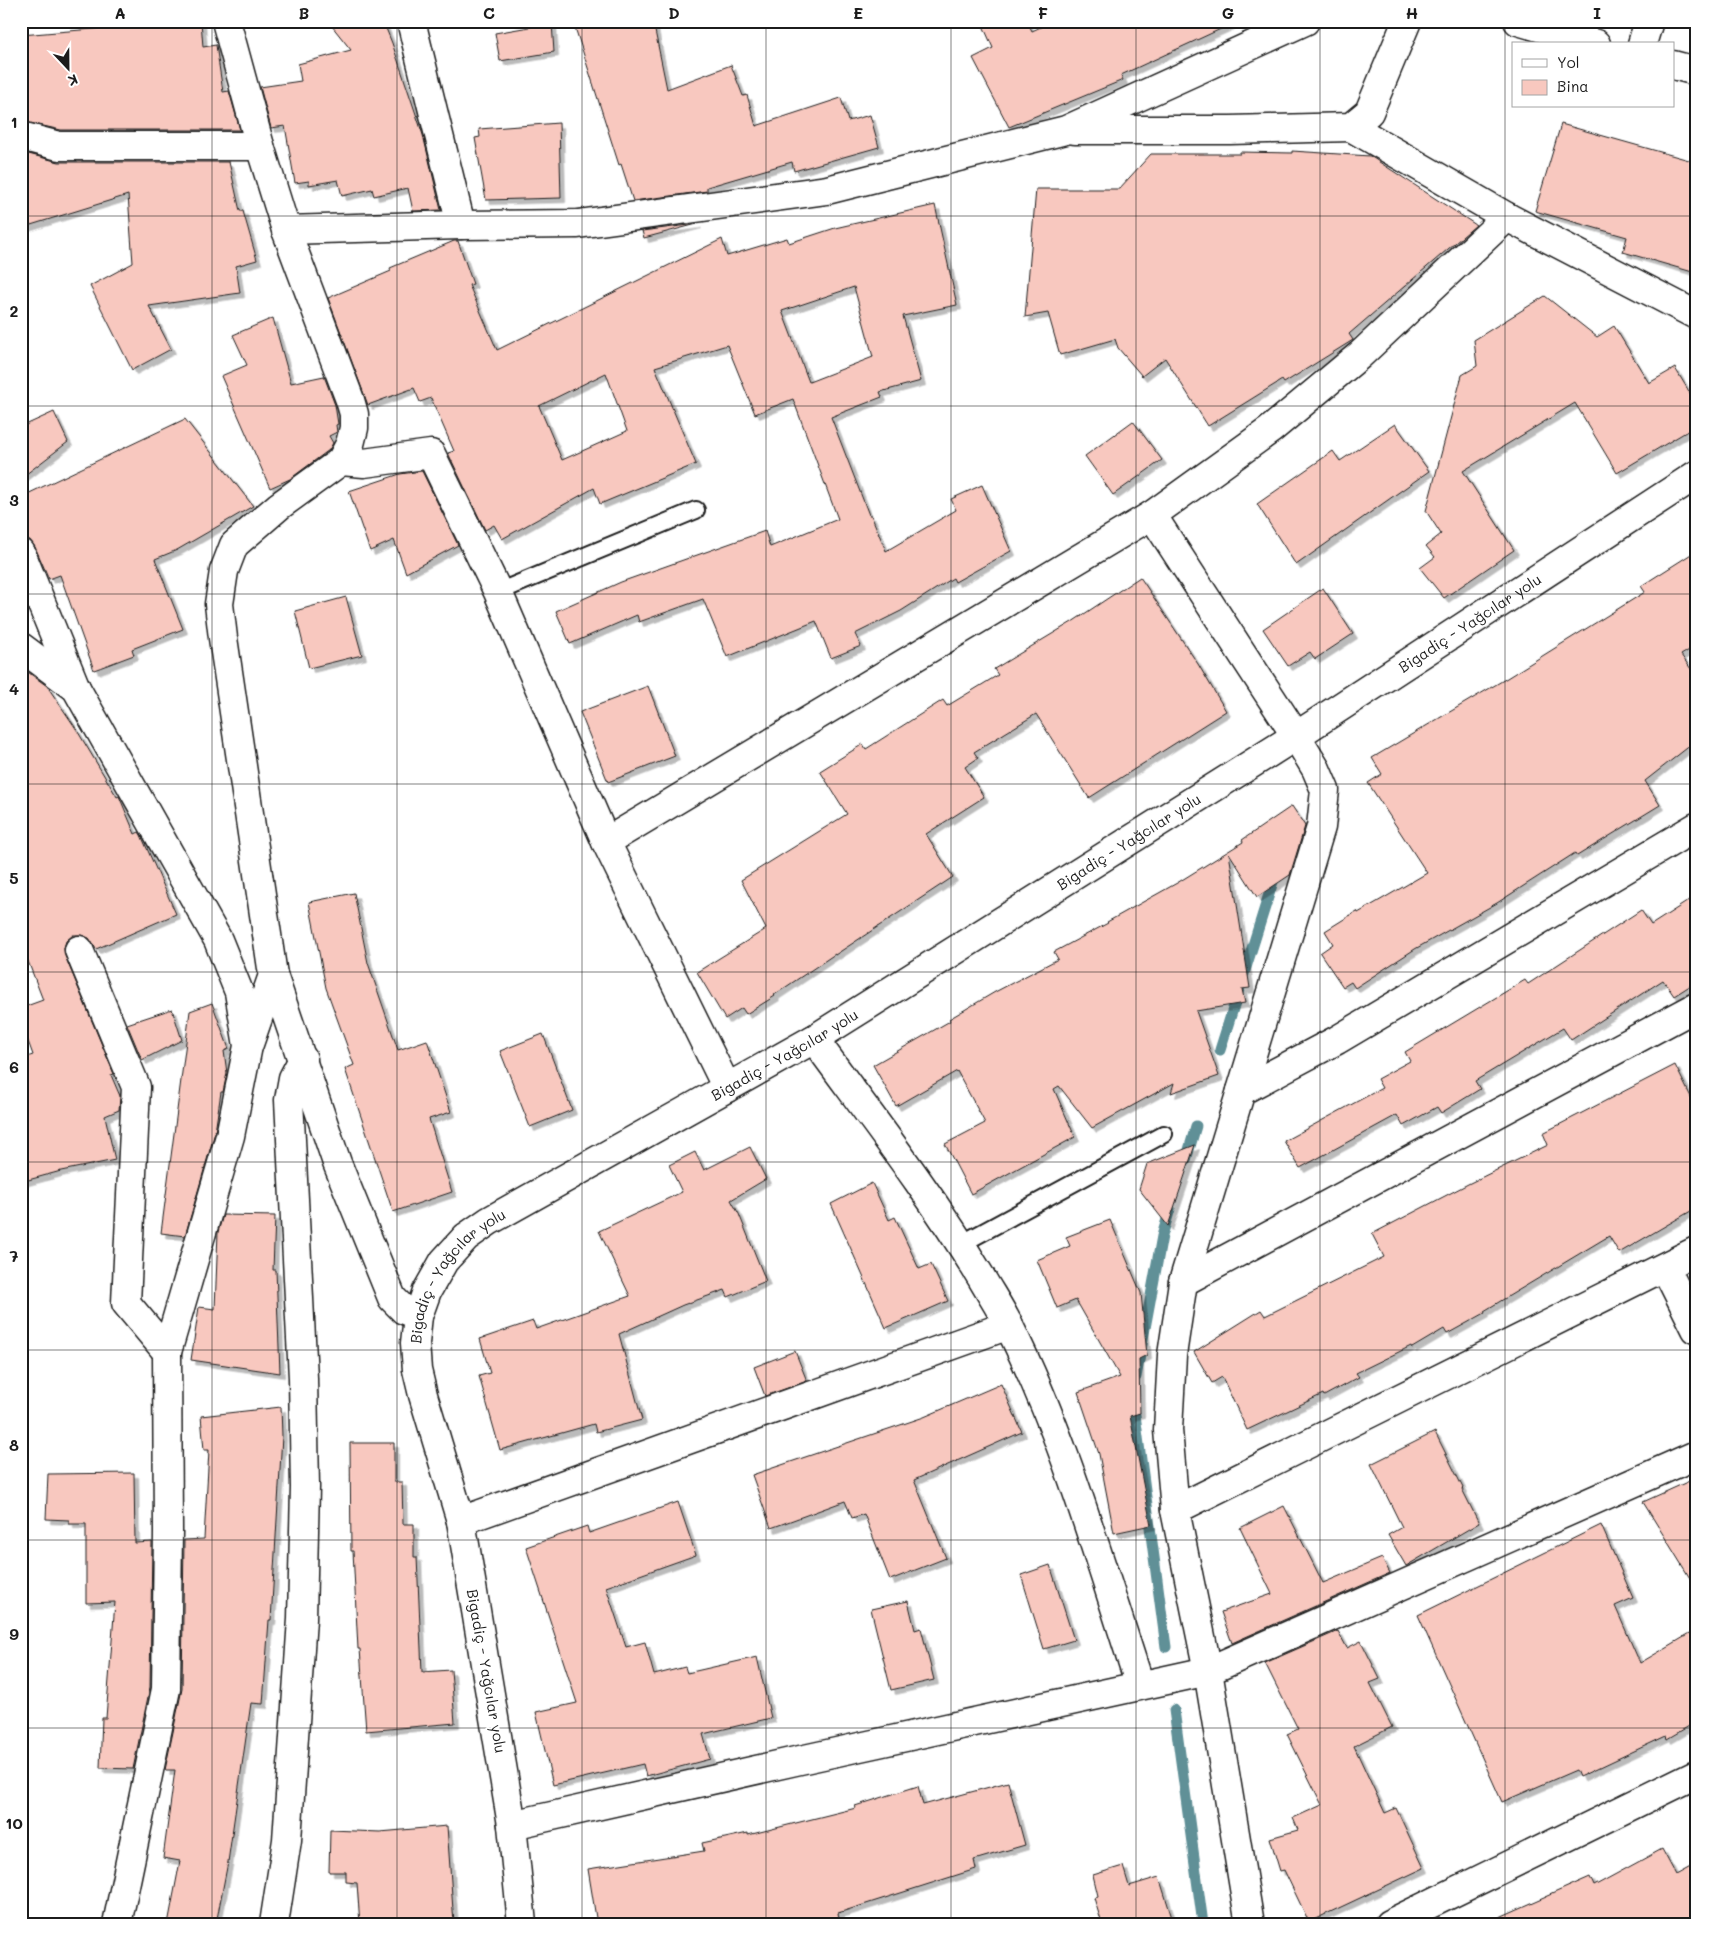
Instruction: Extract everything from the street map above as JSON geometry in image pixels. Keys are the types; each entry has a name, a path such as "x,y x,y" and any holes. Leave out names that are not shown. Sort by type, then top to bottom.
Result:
{"street":[{"path":"226,21 260,146 286,230 354,414 354,428 350,444 341,461 279,506 234,545 224,571 219,604 273,975 338,1163 392,1298 404,1310 418,1316"},
{"path":"410,21 461,225"},
{"path":"286,230 578,224 827,190 1066,130 1305,21"},
{"path":"1351,126 1369,112 1407,21"},
{"path":"1518,21 1582,34"},
{"path":"1643,42 1648,21"},
{"path":"1674,65 1696,70"},
{"path":"1066,130 1230,130 1351,126 1508,217 1696,314"},
{"path":"21,136 59,146 260,146"},
{"path":"606,842 1152,515 1270,430 1360,355 1508,217"},
{"path":"341,461 364,464 431,454 498,592 606,842 728,1088"},
{"name":"Bigadiç - Yağcılar yolu","path":"522,1924 512,1825 461,1521 417,1370 415,1343 418,1316 427,1291 444,1261 466,1237 489,1221 814,1039 1296,736 1696,475"},
{"path":"1152,515 1296,736 1316,769 1325,790 1321,827 1183,1282 1172,1355 1168,1430 1175,1510 1208,1671 1250,1924"},
{"path":"21,553 76,688 218,940 239,992 248,1046"},
{"path":"21,647 76,688"},
{"path":"1241,1091 1337,1040 1696,827"},
{"path":"79,950 136,1087 126,1303 166,1352"},
{"path":"117,1924 166,1689 168,1532 166,1352 230,1136 248,1046 273,975"},
{"path":"1183,1282 1696,1007"},
{"path":"814,1039 907,1165 961,1244 1009,1325 1043,1400 1069,1468 1140,1685"},
{"path":"274,1924 288,1840 302,1619 305,1487 303,1378 289,1100 293,1078 303,1059"},
{"path":"1175,1510 1696,1251"},
{"path":"1665,1267 1696,1329"},
{"path":"461,1521 1009,1325"},
{"path":"512,1825 1208,1671 1696,1455"},
{"path":"1389,1924 1696,1774"}],"lane":[{"path":"498,592 696,510"},
{"path":"961,1244 1164,1134"}],"building":[{"path":"129,21 201,21 203,47 216,45 223,92 229,91 240,130 61,130 21,121 21,35 129,26"},
{"path":"328,21 383,21 423,135 441,210 413,211 408,188 374,196 372,189 342,196 338,180 309,185 309,181 295,183 285,126 271,128 260,87 301,81 298,64 351,50"},
{"path":"573,21 653,21 667,89 731,65 743,96 747,95 756,126 841,98 848,121 870,115 879,147 794,171 792,162 707,187 707,191 633,201 621,164 619,165"},
{"path":"981,21 1027,21 1032,31 1054,21 1238,21 1121,75 1123,80 1009,127 973,58 993,48"},
{"path":"552,23 554,52 500,61 495,33"},
{"path":"559,123 561,198 486,200 475,138 480,137 479,129"},
{"path":"1561,124 1696,162 1696,273 1623,252 1627,237 1535,211"},
{"path":"1292,151 1370,156 1476,225 1349,334 1353,340 1284,383 1282,380 1208,426 1165,358 1142,376 1118,348 1115,339 1060,355 1048,313 1025,317 1036,189 1119,189 1151,154 1292,153"},
{"path":"21,152 59,162 229,162 240,211 243,211 257,260 236,266 240,293 149,306 171,349 132,370 90,286 133,263 128,195 21,228"},
{"path":"935,205 957,305 903,316 921,381 880,392 882,397 831,417 869,515 871,515 886,551 956,510 951,499 982,485 1011,551 955,582 953,578 901,611 855,634 861,646 831,658 816,621 727,657 703,599 639,622 637,615 570,644 556,611 621,582 765,531 770,547 838,519 793,399 755,414 727,345 655,367 696,464 600,504 594,488 502,539 494,525 485,530 448,453 454,451 431,398 420,402 414,388 368,405 328,298 391,271 390,268 458,241 473,284 469,285 497,350 722,239 727,256 787,238 789,243 835,228","holes":["854,287 873,357 809,382 782,311","606,373 627,431 562,460 539,406"]},
{"path":"697,224 644,238 642,231"},
{"path":"1545,296 1597,337 1614,326 1649,383 1675,368 1696,403 1696,426 1617,473 1575,403 1463,471 1514,550 1444,598 1420,568 1435,557 1426,546 1441,534 1426,511 1462,375 1477,366 1474,340"},
{"path":"273,318 291,383 324,376 335,405 338,424 336,425 337,432 329,436 333,443 329,450 290,479 270,488 221,376 247,365 233,335"},
{"path":"54,412 68,442 21,478 21,427"},
{"path":"185,419 253,506 177,550 155,559 183,629 132,649 134,655 94,670 60,575 49,579 35,547 30,540 21,538 21,497"},
{"path":"1133,421 1162,460 1113,495 1085,456"},
{"path":"1395,424 1429,471 1296,565 1257,504 1333,451 1340,461"},
{"path":"422,471 458,545 406,573 394,540 370,551 349,491 400,474"},
{"path":"1696,551 1696,646 1681,655 1696,676 1696,741 1645,781 1660,805 1577,856 1575,853 1497,903 1415,949 1355,988 1351,982 1343,987 1320,953 1333,944 1325,931 1357,911 1358,913 1427,873 1368,783 1382,774 1372,758 1507,678 1645,592 1641,586"},
{"path":"1140,577 1198,664 1226,711 1089,798 1036,714 974,752 978,758 965,767 984,797 926,834 953,877 835,954 775,996 746,1014 742,1008 725,1019 697,972 766,929 741,880 847,814 820,771 863,744 866,749 943,700 947,706 998,675 994,669 1072,622"},
{"path":"1323,588 1353,634 1315,659 1310,652 1288,666 1263,629"},
{"path":"346,597 362,655 309,668 295,611"},
{"path":"21,667 47,686 75,727 117,797 119,796 135,834 139,832 141,835 176,914 96,949 89,938 81,935 73,935 66,941 64,948 65,956 114,1074 111,1075 120,1096 119,1110 105,1116 115,1160 61,1171 21,1182 21,1059 33,1055 21,1022 21,1008 43,1000 21,943"},
{"path":"648,686 675,756 608,782 580,712"},
{"path":"1292,806 1305,826 1290,875 1257,897 1229,853 1250,988 1242,989 1245,1003 1196,1011 1219,1076 1171,1093 1174,1083 1092,1128 1059,1086 1054,1089 1075,1137 971,1194 945,1144 985,1123 957,1071 896,1106 873,1065 950,1021 949,1019 995,992 1058,959 1054,952 1177,883 1243,842 1242,840"},
{"path":"354,893 368,963 398,1050 427,1040 451,1112 429,1119 452,1192 393,1212 345,1069 354,1065 326,988 309,902"},
{"path":"1696,896 1696,982 1674,996 1663,980 1571,1040 1563,1028 1475,1081 1480,1089 1441,1113 1437,1107 1403,1126 1397,1115 1300,1168 1284,1141 1382,1088 1377,1079 1410,1061 1405,1052 1525,980 1528,984 1641,910 1651,925"},
{"path":"212,1003 229,1049 224,1051 227,1073 223,1092 221,1092 215,1132 185,1236 161,1233 190,1011"},
{"path":"172,1009 182,1040 142,1060 127,1024"},
{"path":"543,1034 572,1110 530,1127 500,1051"},
{"path":"1675,1065 1696,1107 1696,1208 1619,1253 1609,1236 1484,1311 1485,1313 1447,1334 1444,1329 1412,1348 1411,1346 1356,1373 1359,1377 1324,1396 1323,1394 1247,1430 1222,1377 1212,1383 1194,1352 1261,1310 1265,1316 1384,1257 1372,1234 1548,1145 1543,1133"},
{"path":"1195,1145 1168,1226 1139,1189 1147,1164"},
{"path":"750,1147 766,1179 731,1200 739,1214 766,1281 728,1297 725,1290 683,1305 619,1334 642,1420 596,1432 594,1424 500,1450 479,1376 490,1373 480,1339 533,1321 536,1329 630,1296 599,1231 682,1192 669,1165 695,1152 704,1170"},
{"path":"872,1183 889,1220 895,1217 919,1269 931,1264 948,1301 886,1328 831,1204"},
{"path":"223,1215 275,1216 273,1270 276,1270 280,1373 191,1360 199,1307 215,1309 218,1232"},
{"path":"1110,1220 1141,1293 1147,1355 1139,1359 1140,1413 1130,1416 1151,1525 1114,1533 1099,1454 1078,1392 1120,1377 1076,1300 1057,1308 1037,1260 1070,1246 1066,1237"},
{"path":"795,1351 807,1381 765,1396 754,1367"},
{"path":"1001,1384 1022,1432 914,1480 946,1558 890,1580 864,1514 852,1518 845,1501 771,1528 752,1475 924,1417"},
{"path":"281,1407 282,1436 271,1620 269,1620 263,1704 251,1703 228,1862 216,1924 168,1924 180,1861 163,1858 175,1770 165,1770 182,1689 184,1540 204,1539 209,1450 204,1450 201,1416"},
{"path":"1435,1432 1479,1523 1406,1566 1388,1535 1402,1527 1371,1464"},
{"path":"350,1443 394,1443 394,1482 402,1482 403,1524 414,1524 414,1557 417,1557 422,1672 451,1670 455,1723 366,1731 360,1649 358,1649 353,1551 351,1551"},
{"path":"134,1473 135,1543 152,1542 150,1687 133,1769 100,1768 102,1718 106,1718 115,1602 86,1603 86,1524 69,1524 69,1520 46,1519 48,1474"},
{"path":"1696,1478 1696,1588 1643,1502"},
{"path":"678,1502 696,1555 606,1587 626,1647 645,1642 654,1675 685,1667 687,1673 757,1657 771,1718 703,1734 710,1759 646,1776 643,1764 553,1785 536,1712 577,1703 526,1547 587,1526 589,1533"},
{"path":"1284,1506 1323,1583 1382,1558 1390,1573 1232,1643 1221,1612 1272,1594 1240,1528"},
{"path":"1601,1525 1633,1598 1615,1606 1640,1663 1696,1630 1696,1722 1667,1739 1666,1736 1579,1777 1576,1770 1502,1802 1418,1615"},
{"path":"1050,1565 1074,1640 1044,1649 1021,1575"},
{"path":"908,1601 915,1630 921,1628 934,1680 891,1690 871,1609"},
{"path":"1338,1631 1347,1648 1361,1641 1380,1679 1370,1683 1392,1727 1354,1746 1385,1813 1396,1808 1424,1868 1309,1922 1284,1870 1280,1871 1270,1838 1298,1830 1293,1818 1322,1805 1287,1734 1298,1729 1265,1663"},
{"path":"1008,1782 1025,1845 974,1860 976,1869 838,1913 840,1924 597,1924 588,1869 704,1851 702,1843 748,1833 748,1835 856,1808 855,1806 918,1786 923,1805"},
{"path":"447,1826 454,1924 360,1924 357,1883 346,1882 346,1872 329,1872 330,1830 380,1832"},
{"path":"1662,1849 1676,1875 1696,1864 1696,1914 1678,1924 1484,1924 1590,1877 1594,1886"},
{"path":"1123,1866 1129,1886 1159,1877 1174,1924 1102,1924 1094,1898 1098,1896 1093,1875"}],"waterway":[{"path":"1220,1050 1276,872"},
{"path":"1186,1160 1196,1126"},
{"path":"1136,1377 1162,1236 1170,1209"},
{"path":"1133,1400 1166,1647"},
{"path":"1174,1710 1203,1924"}]}
